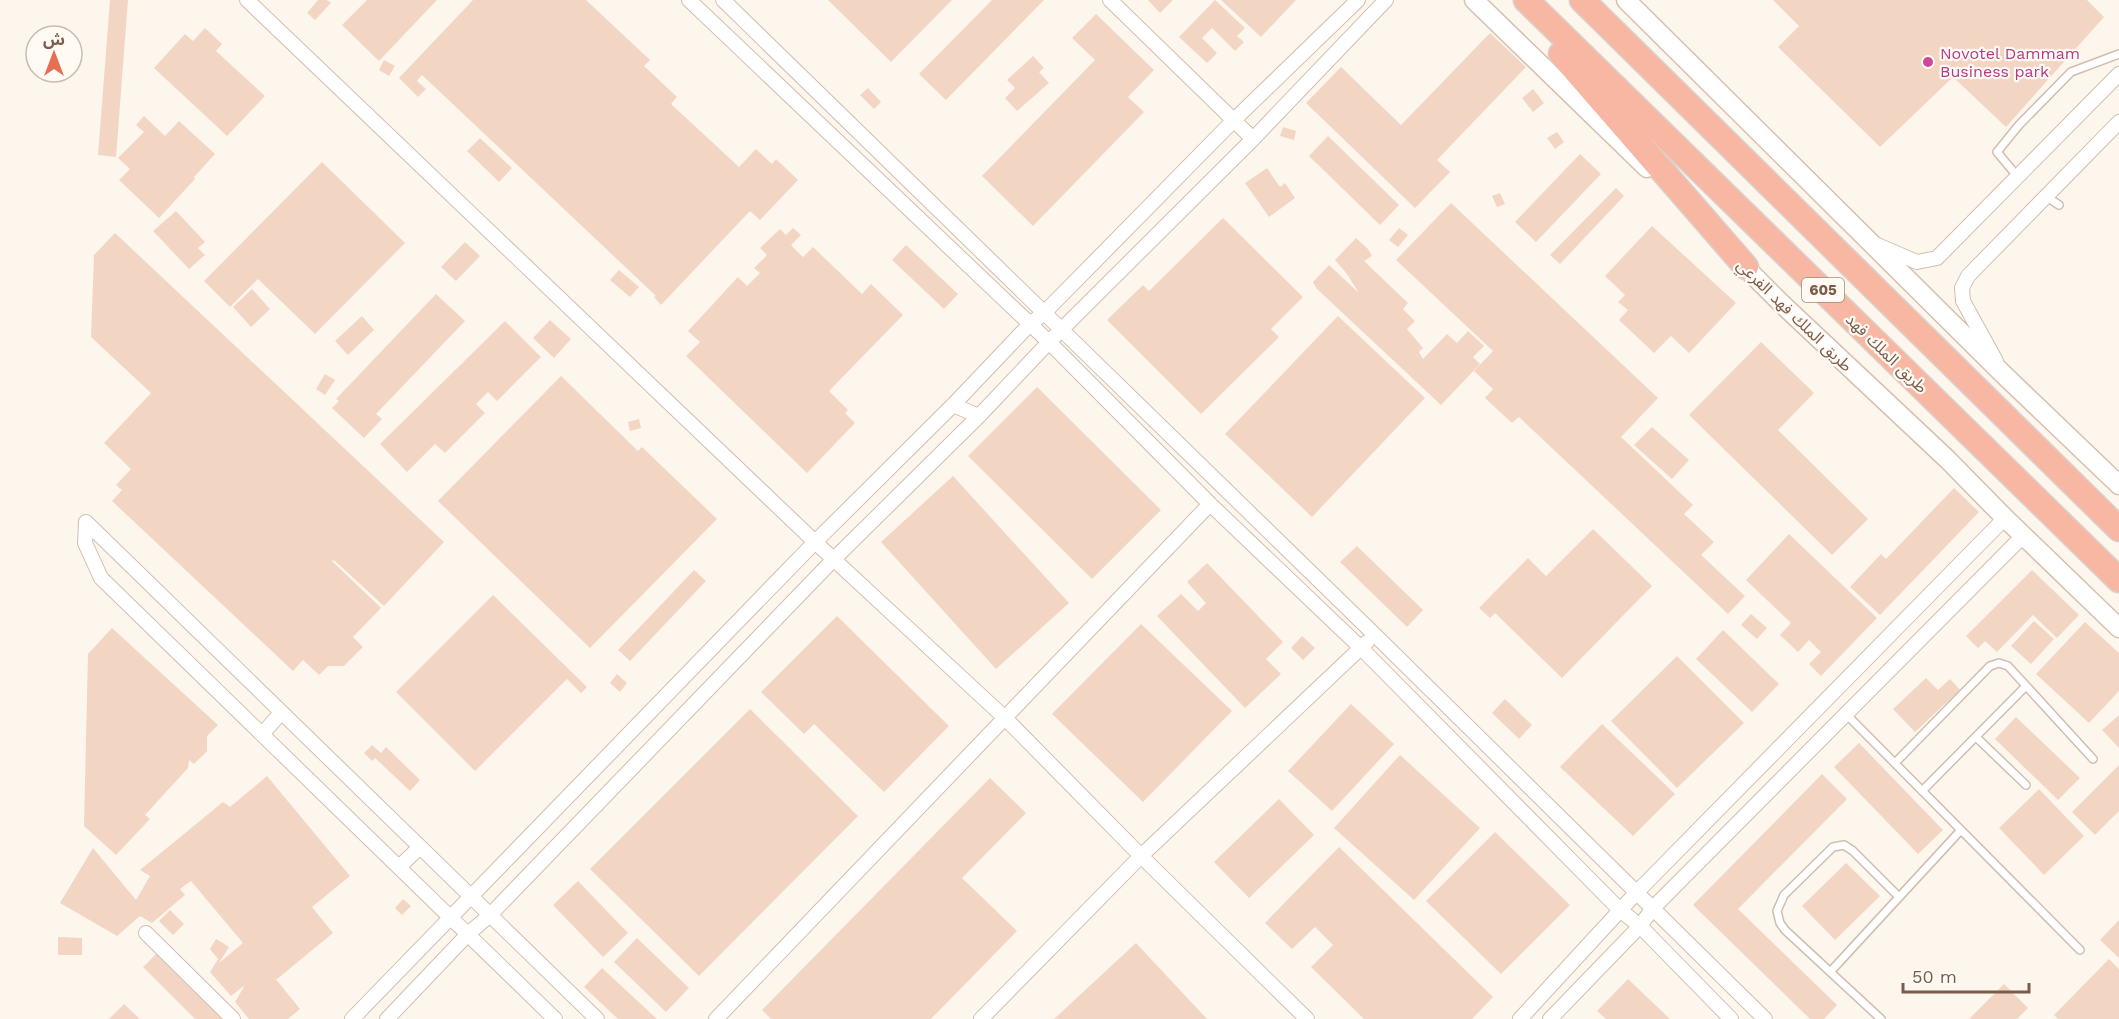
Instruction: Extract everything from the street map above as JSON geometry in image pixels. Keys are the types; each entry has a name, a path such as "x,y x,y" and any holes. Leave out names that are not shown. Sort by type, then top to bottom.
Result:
{"highway":[{"path":"1515,0 1746,267"},
{"name":"طريق الملك فهد","path":"1526,0 2119,580"},
{"name":"605","path":"1582,0 2119,529"}],"main road":[{"name":"طريق الملك فهد الفرعي","path":"1474,0 1659,180 1782,304 1947,459 2119,628"},
{"path":"1626,0 2002,373 2119,485"}],"street":[{"path":"248,0 815,542 835,558 1005,718 1307,1019"},
{"path":"689,0 1049,342 1210,504 1360,648 1731,1019"},
{"path":"723,0 1375,635 1765,1019"},
{"path":"1110,0 1253,139"},
{"path":"352,1019 1030,324 1044,313 1234,120 1358,0"},
{"path":"387,1019 835,558 1253,139 1386,0"},
{"path":"1873,243 1917,262 1937,258 2119,74"},
{"path":"2002,373 1963,301 1962,288 1968,276 2119,122"},
{"path":"953,405 979,416"},
{"path":"717,1019 1210,504"},
{"path":"1520,1019 1637,892 2005,518"},
{"path":"555,1019 101,578 85,543 86,522 597,1019"},
{"path":"1550,1019 1640,926 1653,908 2023,536"},
{"path":"981,1019 1141,856 1375,635"},
{"path":"1830,697 1846,714"},
{"path":"262,734 281,712"},
{"path":"399,867 420,847"},
{"path":"146,933 233,1019"}],"lane":[{"path":"2017,176 1997,152 2019,125 2071,72 2119,54"},
{"path":"2047,197 2059,205"},
{"path":"1895,763 1990,666 1999,663 2008,666 2093,759"},
{"path":"1922,791 2026,686"},
{"path":"1846,714 2080,950"},
{"path":"1976,736 2026,785"},
{"path":"1831,970 1961,830"},
{"path":"1881,1019 1831,970 1785,930 1780,923 1777,911 1784,896 1833,847 1844,845 1853,851 1899,897"}],"building":[{"path":"110,0 128,0 116,157 98,155"},
{"path":"318,0 327,0 331,3 315,20 307,13"},
{"path":"367,0 437,0 379,61 342,25"},
{"path":"473,0 586,0 650,60 644,66 677,97 671,104 739,167 756,149 772,164 776,159 798,180 760,220 750,211 661,305 654,297 656,296 422,75 417,81 426,89 418,97 399,78"},
{"path":"828,0 952,0 891,62"},
{"path":"992,0 1044,0 946,100 919,74"},
{"path":"1148,0 1173,0 1160,13"},
{"path":"1215,0 1245,28 1237,36 1244,42 1235,51 1212,28 1202,38 1217,53 1207,63 1179,37"},
{"path":"1221,0 1296,0 1261,37"},
{"name":"Novotel Dammam Business park","path":"1773,0 2087,0 2104,17 2006,127 1953,77 1880,147 1778,47 1799,26"},
{"path":"1096,14 1154,70 1128,97 1144,112 1033,226 982,176 1095,60 1072,38"},
{"path":"205,28 222,44 216,51 265,96 227,136 154,68 185,34 193,41"},
{"path":"1490,33 1526,67 1437,160 1450,172 1415,208 1306,103 1341,67 1401,125"},
{"path":"1033,56 1044,68 1039,72 1049,83 1017,111 1005,98 1015,88 1007,80"},
{"path":"384,60 395,66 389,76 379,70"},
{"path":"868,88 881,102 874,109 860,95"},
{"path":"1533,89 1544,103 1533,112 1522,98"},
{"path":"144,116 165,136 179,121 215,154 159,218 119,180 130,169 118,158 144,132 136,125"},
{"path":"1283,127 1296,131 1294,140 1280,136"},
{"path":"1557,132 1564,142 1555,149 1547,138"},
{"path":"1328,136 1399,205 1380,225 1309,156"},
{"path":"480,138 512,168 499,182 467,151"},
{"path":"1580,154 1601,174 1536,242 1515,222"},
{"path":"322,162 405,243 315,334 258,279 230,307 204,281"},
{"path":"1267,168 1280,187 1285,183 1295,198 1269,217 1245,183"},
{"path":"1616,188 1624,196 1560,264 1550,255"},
{"path":"1500,193 1505,204 1497,207 1492,196"},
{"path":"1451,203 1658,398 1621,437 1693,505 1684,514 1714,542 1701,555 1745,596 1728,614 1519,417 1512,423 1485,398 1493,389 1474,371 1493,351 1396,260"},
{"path":"176,211 205,242 198,248 205,255 189,269 153,231"},
{"path":"1223,218 1303,297 1271,329 1279,337 1201,414 1107,320 1143,285 1149,291"},
{"path":"1652,226 1736,303 1689,353 1671,336 1654,353 1619,320 1628,310 1618,302 1625,295 1605,276"},
{"path":"793,228 801,235 791,245 803,257 813,247 862,294 871,284 903,315 829,391 848,410 845,413 855,423 807,473 686,356 700,342 688,331 738,277 747,286 760,273 754,268 767,255 760,248 780,229 786,235"},
{"path":"1399,228 1408,235 1398,247 1389,240"},
{"path":"115,233 444,542 384,606 335,561 331,560 381,608 353,637 363,647 344,666 328,666 319,675 303,660 293,671 112,501 122,490 116,485 131,469 104,443 151,393 91,337 94,255"},
{"path":"1356,238 1372,256 1364,261 1408,303 1403,309 1415,321 1407,329 1423,348 1419,352 1423,359 1447,334 1457,343 1468,331 1484,346 1473,357 1480,364 1441,405 1317,289 1313,282 1329,265 1359,293 1335,260"},
{"path":"465,242 480,256 456,281 441,267"},
{"path":"906,245 958,294 944,309 892,260"},
{"path":"619,270 639,287 630,297 610,280"},
{"path":"252,289 270,309 251,327 233,307"},
{"path":"436,294 465,321 376,414 382,419 364,438 332,408 339,401 336,399"},
{"path":"362,316 374,330 348,355 335,341"},
{"path":"1338,316 1425,398 1312,517 1225,434"},
{"path":"550,320 571,339 554,358 533,338"},
{"path":"505,321 541,357 497,401 488,392 476,404 485,413 445,453 435,444 407,472 380,444"},
{"path":"1761,342 1814,393 1778,430 1868,519 1832,555 1689,415"},
{"path":"325,374 335,380 325,395 316,389"},
{"path":"561,376 638,451 642,447 717,519 590,648 438,501"},
{"path":"1037,387 1161,510 1092,579 968,456"},
{"path":"639,419 641,428 630,431 628,422"},
{"path":"1652,427 1689,460 1672,479 1634,445"},
{"path":"953,476 1069,603 996,669 881,542"},
{"path":"1954,488 1979,512 1880,615 1850,587 1881,554 1886,559"},
{"path":"1593,529 1652,586 1562,678 1495,613 1490,618 1479,608 1528,558 1546,576"},
{"path":"1789,534 1877,618 1821,676 1809,664 1821,652 1809,640 1798,652 1780,635 1791,623 1746,580"},
{"path":"1357,546 1423,610 1407,627 1340,562"},
{"path":"1207,563 1283,642 1266,659 1281,674 1245,708 1157,616 1181,594 1198,611 1206,603 1187,582"},
{"path":"694,570 706,581 630,661 618,650"},
{"path":"2032,570 2079,615 2057,638 2033,615 1997,652 1985,641 1978,648 1966,636"},
{"path":"493,595 587,687 581,693 567,679 475,771 396,692"},
{"path":"1751,614 1767,628 1757,639 1741,625"},
{"path":"837,616 949,726 884,792 814,724 804,734 761,692"},
{"path":"2034,621 2054,639 2031,664 2011,646"},
{"path":"2085,622 2119,653 2119,691 2089,723 2036,674"},
{"path":"1141,624 1232,711 1143,802 1052,714"},
{"path":"112,628 218,725 207,736 207,751 194,764 189,760 188,768 145,815 150,819 116,855 84,826 88,654"},
{"path":"1723,630 1779,684 1752,712 1696,659"},
{"path":"1302,636 1315,648 1303,660 1291,648"},
{"path":"1677,656 1744,723 1677,788 1611,721"},
{"path":"617,674 627,683 620,692 610,683"},
{"path":"1926,678 1938,690 1950,679 1960,690 1915,732 1893,709"},
{"path":"1505,699 1532,725 1519,739 1492,713"},
{"path":"1351,704 1394,744 1332,811 1288,771"},
{"path":"750,709 858,816 699,976 590,869"},
{"path":"2119,715 2119,748 2102,730"},
{"path":"2016,717 2080,778 2058,800 1995,739"},
{"path":"1602,724 1675,794 1633,836 1560,767"},
{"path":"1859,743 1943,830 1918,854 1834,767"},
{"path":"372,745 381,753 386,747 420,780 410,791 375,758 372,761 364,753"},
{"path":"1400,755 1480,828 1414,900 1334,828"},
{"path":"2119,765 2119,811 2095,835 2072,812"},
{"path":"1822,774 1847,799 1738,909 1837,1005 1824,1019 1810,1019 1693,905"},
{"path":"267,776 350,876 312,907 333,933 277,979 275,978 300,1009 288,1019 249,1019 235,1002 245,985 231,996 210,972 218,959 210,949 216,939 229,947 219,963 243,943 191,881 180,889 185,895 152,923 140,916 117,936 60,903 93,848 136,900 150,876 140,870 223,802 230,807"},
{"path":"990,778 1026,813 962,878 1017,931 931,1019 771,1019 762,1010"},
{"path":"2039,789 2084,836 2044,875 1999,828"},
{"path":"1279,799 1314,835 1249,898 1214,862"},
{"path":"1495,832 1570,905 1501,974 1426,901"},
{"path":"1339,847 1493,997 1472,1019 1364,1019 1311,967 1333,945 1315,927 1292,949 1265,923"},
{"path":"1846,863 1880,896 1835,940 1802,906"},
{"path":"578,881 628,933 603,957 553,905"},
{"path":"403,899 411,906 402,915 395,908"},
{"path":"170,910 184,924 173,935 159,921"},
{"path":"2119,920 2119,958 2100,940"},
{"path":"58,937 82,938 82,955 58,955"},
{"path":"637,938 689,988 666,1012 614,962"},
{"path":"1136,943 1207,1019 1054,1019"},
{"path":"156,954 222,1019 195,1019 143,967"},
{"path":"2109,959 2119,969 2119,1019 2058,1019 2054,1015"},
{"path":"602,968 657,1019 618,1019 584,987"},
{"path":"1628,979 1670,1019 1606,1019 1597,1011"},
{"path":"2004,984 2028,1008 2017,1019 1969,1019"},
{"path":"124,1004 140,1019 109,1019"}],"place":[{"name":"Novotel Dammam Business park","path":"1928,62"}]}
